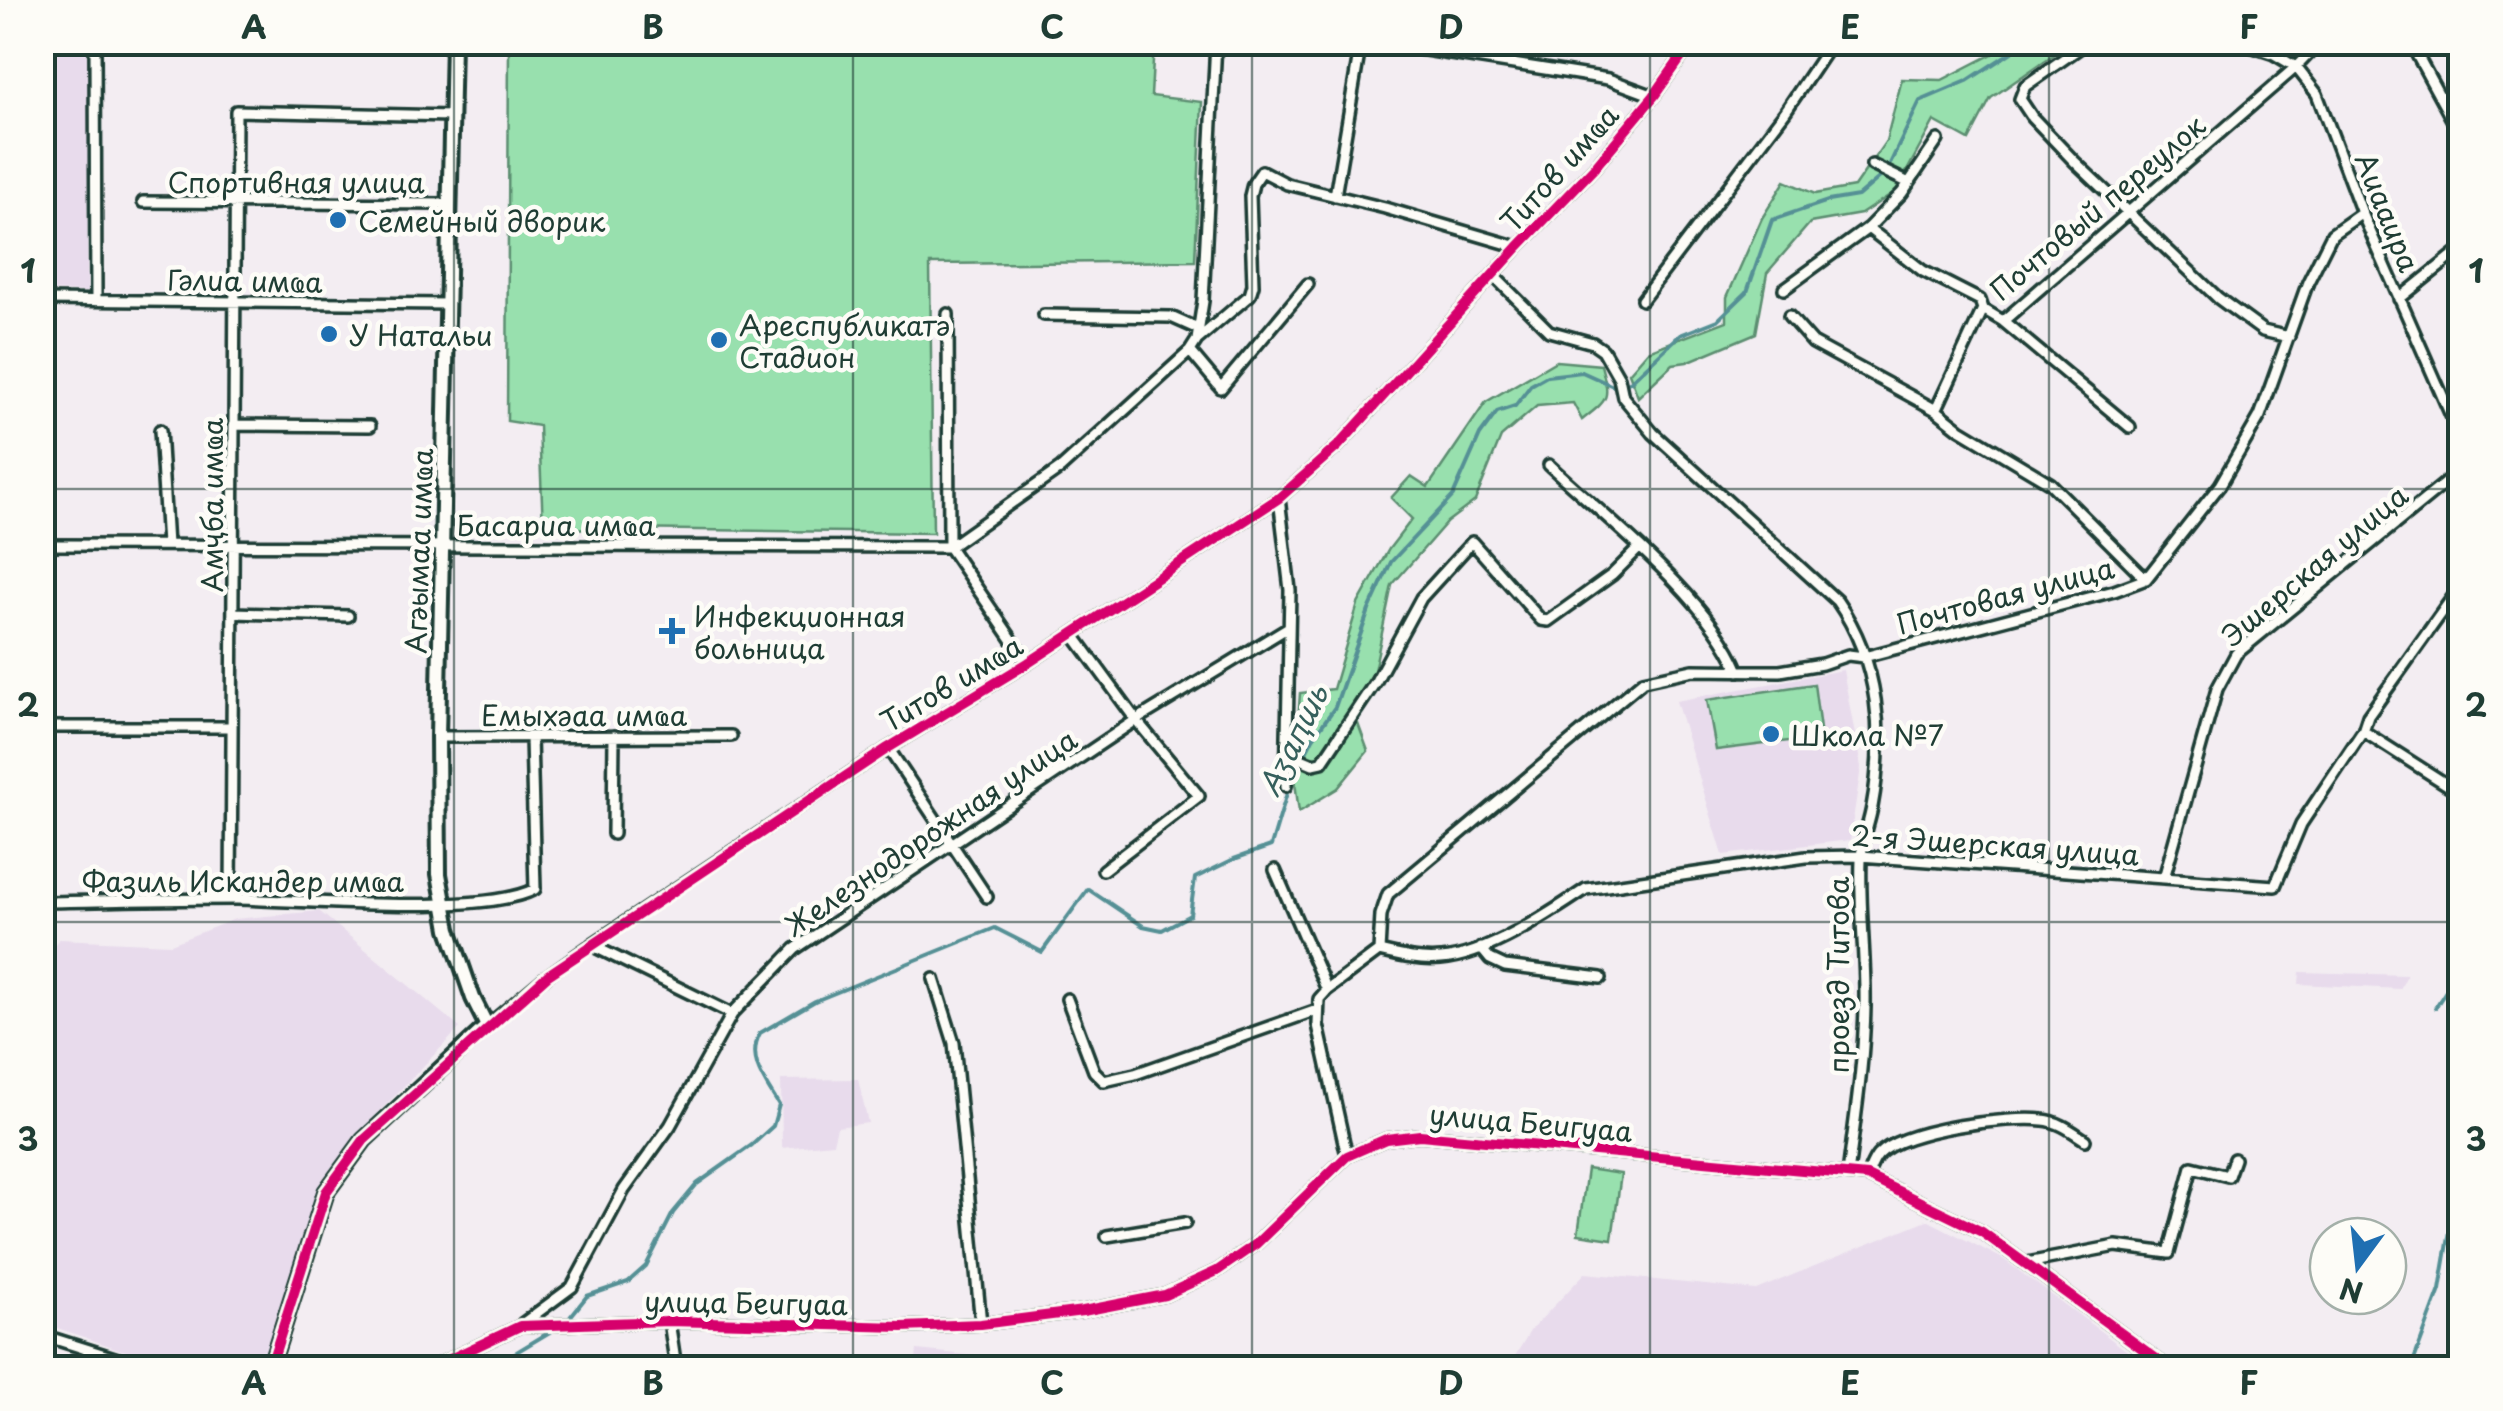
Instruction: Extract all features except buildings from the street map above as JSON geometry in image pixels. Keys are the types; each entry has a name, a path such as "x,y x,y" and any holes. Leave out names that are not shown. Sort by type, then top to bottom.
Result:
{"street":[{"path":"95,42 96,301"},
{"name":"Агәымаа имҩа","path":"453,42 438,737 439,874 443,903 473,998 488,1026"},
{"path":"950,547 1061,468 1190,351 1198,335 1203,300 1216,42"},
{"path":"1335,196 1361,42"},
{"path":"1374,42 1608,79 1654,96"},
{"name":"Титов имҩа","path":"270,1368 326,1192 364,1140 548,974 888,748 1028,663 1279,498 1338,445 1594,168 1654,96 1692,42"},
{"path":"1642,300 1785,112 1832,42"},
{"path":"2088,42 2025,86 2020,99 2126,212 2244,319 2263,330 2289,337"},
{"path":"2238,42 2274,54 2296,67"},
{"name":"Почтовый переулок","path":"1936,410 1982,309 2003,322 2320,42"},
{"path":"2410,42 2460,134"},
{"name":"Аиааира","path":"2296,67 2317,94 2362,213 2460,436"},
{"name":"Амҷба имҩа","path":"232,899 236,111 451,116"},
{"path":"1784,289 1868,228 1909,182 1938,140"},
{"path":"1872,165 1909,182"},
{"path":"1198,335 1250,295 1250,196 1262,171 1286,184 1518,247"},
{"name":"Спортивная улица","path":"143,202 449,204"},
{"name":"Почтовая улица","path":"1379,951 1381,914 1388,894 1644,681 1692,670 1780,671 1848,656 1864,658 2146,579 2238,455 2260,416 2308,282 2332,234 2362,213"},
{"path":"1868,228 1923,270 1980,300 1982,309"},
{"path":"2399,299 2460,250"},
{"name":"проезд Титова","path":"1493,275 1549,330 1603,350 1619,378 1623,397 1653,434 1837,601 1864,658 1876,690 1878,750 1872,806 1860,856 1865,1010 1862,1071 1848,1174"},
{"path":"1190,351 1221,388 1308,284"},
{"name":"Гәлиа имҩа","path":"42,300 448,304"},
{"path":"948,314 950,547 1028,663"},
{"path":"1044,315 1171,317 1198,335"},
{"path":"1790,316 1813,344 1936,410 1960,429 2050,482 2146,579"},
{"path":"2003,322 2130,426"},
{"path":"234,426 370,426"},
{"path":"160,430 166,545"},
{"path":"1549,464 1696,604 1729,646 1739,670"},
{"name":"Эшерская улица","path":"2164,878 2217,689 2236,654 2460,471"},
{"path":"1279,498 1288,554 1292,756 1286,786"},
{"path":"1292,756 1322,762 1376,681 1422,598 1472,542 1541,620 1548,621 1612,576 1638,548"},
{"name":"Басариа имҩа","path":"42,545 950,547"},
{"name":"2-я Эшерская улица","path":"1379,951 1410,959 1461,957 1558,908 1586,889 1806,857 1860,856 2275,886 2301,824 2363,731 2368,716 2460,588"},
{"path":"233,613 348,616"},
{"name":"Железнодорожная улица","path":"520,1326 572,1287 624,1190 664,1136 732,1014 795,949 1136,720 1288,628"},
{"path":"1073,634 1136,720 1199,796 1104,870"},
{"path":"42,727 232,728"},
{"path":"2363,731 2460,792"},
{"name":"Фазиль Искандер имҩа","path":"42,902 232,899 443,903 520,897 534,889 530,736"},
{"path":"612,834 614,736"},
{"name":"Емыхәаа имҩа","path":"438,737 730,736"},
{"path":"888,748 987,897"},
{"path":"2450,786 2460,766"},
{"path":"1275,870 1327,990"},
{"path":"592,945 732,1014"},
{"path":"1481,948 1490,959 1505,966 1601,978"},
{"path":"1347,1156 1317,1010 1319,999 1327,990 1379,951"},
{"path":"934,979 954,1043 981,1324"},
{"path":"1067,999 1094,1071 1104,1081 1135,1074 1317,1010"},
{"path":"1866,1176 1878,1155 1950,1126 2044,1120 2086,1140"},
{"name":"улица Беигуаа","path":"520,1326 669,1321 902,1327 981,1324 1166,1295 1217,1271 1256,1244 1347,1156 1386,1139 1420,1134 1866,1176 1982,1232 2170,1368"},
{"path":"2027,1263 2116,1246 2169,1253 2192,1166 2228,1176 2234,1158"},
{"path":"1108,1236 1186,1223"},
{"path":"669,1321 676,1368"},
{"path":"432,1368 448,1366 520,1326"},
{"path":"42,1334 146,1368"}],"shaded area":[{"path":"43,42 89,43 87,292 43,291"},
{"name":"Школа №7","path":"1843,670 1861,767 1850,840 1723,855 1676,701"},
{"path":"319,911 460,1028 353,1139 317,1189 264,1368 173,1368 43,1323 42,956 47,945 54,945 59,939 171,944 235,919"},
{"path":"2300,972 2407,975 2400,989 2299,984"},
{"path":"858,1079 868,1123 837,1127 833,1143 782,1148 781,1080"},
{"path":"1927,1220 2003,1259 2150,1368 1508,1368 1530,1331 1585,1273 1756,1290"},
{"path":"917,1350 1100,1368 915,1368"}],"green space":[{"name":"Ареспубликатә Стадион","path":"840,42 847,48 932,46 932,42 1154,43 1151,96 1202,102 1195,261 930,264 933,533 543,528 539,426 507,421 509,43"},
{"path":"2014,43 2058,43 2063,48 1991,98 1969,140 1934,121 1896,191 1861,214 1810,223 1767,273 1756,333 1687,362 1673,364 1638,397 1629,373 1648,351 1727,321 1727,297 1762,218 1785,181 1815,194 1854,187 1886,141 1902,79 1942,80"},
{"path":"1556,361 1601,365 1606,385 1603,402 1582,420 1573,403 1537,406 1501,437 1475,501 1447,522 1392,585 1374,671 1353,710 1368,751 1338,788 1299,812 1294,775 1300,693 1333,689 1358,604 1389,549 1412,519 1391,498 1411,476 1428,487 1486,402"},
{"path":"1814,684 1821,737 1716,750 1707,700"},
{"path":"1587,1169 1621,1174 1612,1239 1578,1234"}],"waterway":[{"name":"Аӡаԥшь","path":"566,1322 587,1296 628,1282 646,1266 673,1213 697,1184 773,1126 779,1105 756,1061 760,1033 815,1001 995,928 1042,952 1088,889 1143,926 1162,930 1190,915 1195,878 1271,846 1290,783 1313,738 1335,707 1369,610 1391,562 1453,496 1480,435 1497,412 1515,406 1531,385 1547,376 1582,372 1613,386 1630,382 1680,335 1718,320 1747,292 1772,220 1828,201 1858,196 1886,172 1920,101 1967,81 2027,42"},
{"path":"2435,1008 2460,969"},
{"path":"2411,1368 2440,1290 2458,1203 2460,1183 2454,1167 2460,1149"},
{"name":"Аӡаԥшь","path":"490,1368 558,1327"}],"cycle path":[{"path":"270,1368 326,1192 364,1140 548,975 888,748 1028,663 1279,498 1339,445 1594,168 1654,96 1692,42"},
{"path":"431,1368 520,1326 669,1321 902,1327 981,1324 1083,1311 1165,1295 1217,1271 1256,1244 1347,1156 1386,1139 1420,1135 1867,1176 1982,1232 2169,1368"}],"place":[{"name":"Семейный дворик","path":"338,220"},
{"name":"У Натальи","path":"329,334"},
{"name":"Ареспубликатә Стадион","path":"719,340"},
{"name":"Инфекционная больница","path":"672,631"},
{"name":"Школа №7","path":"1771,734"}]}
